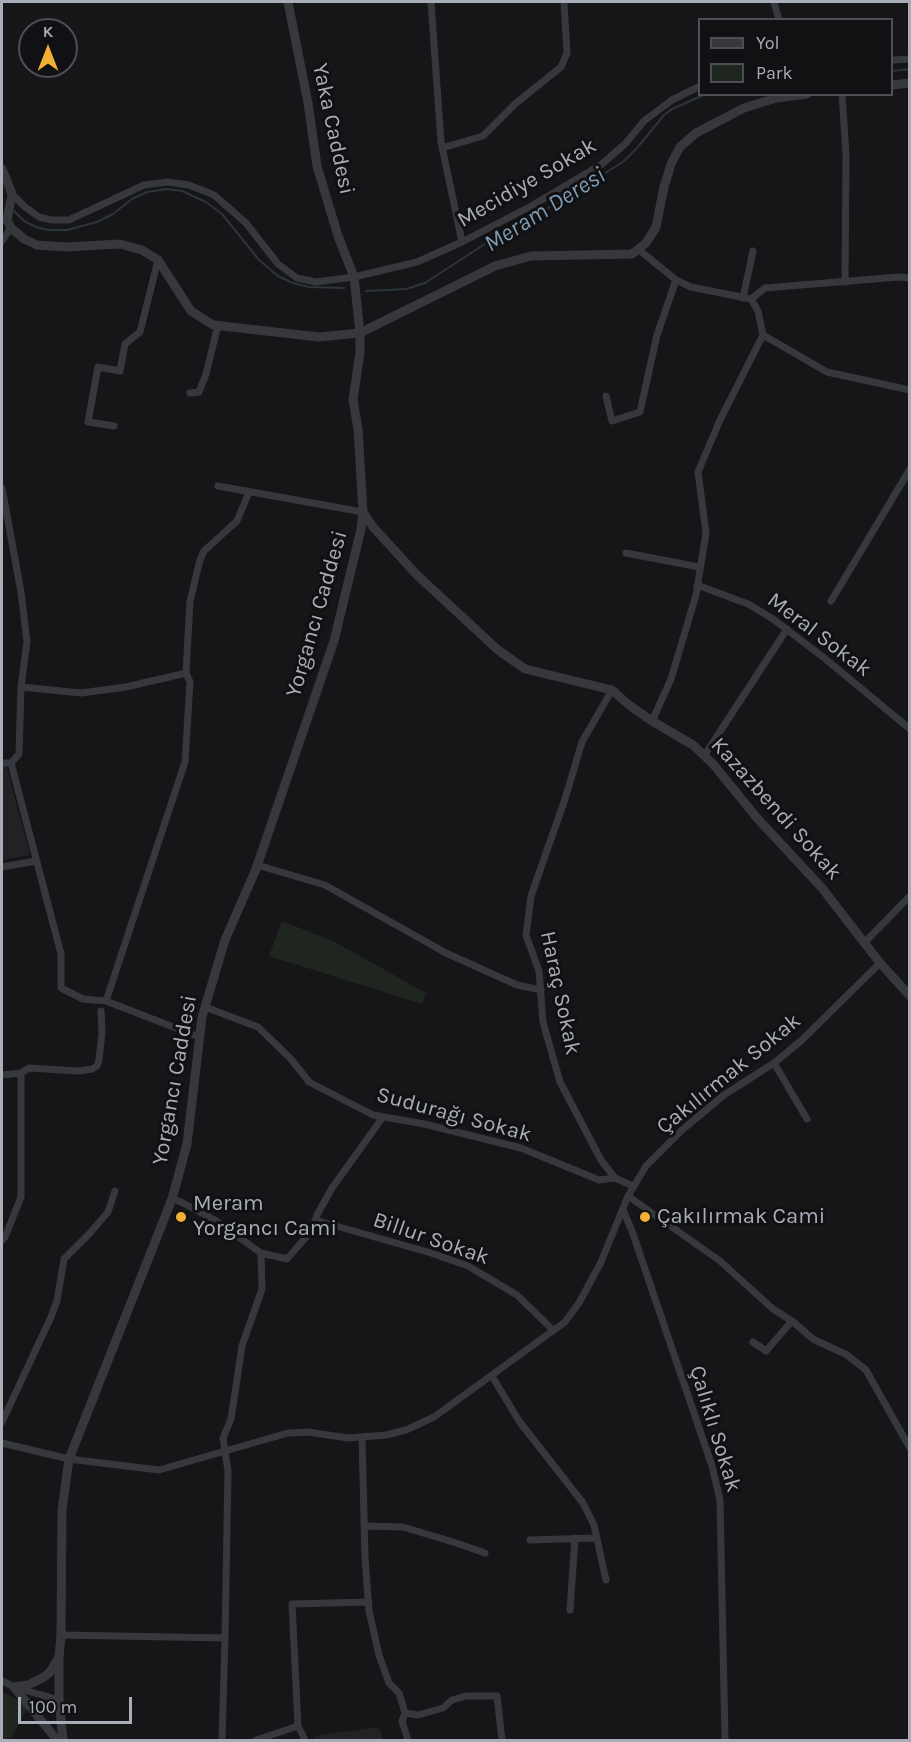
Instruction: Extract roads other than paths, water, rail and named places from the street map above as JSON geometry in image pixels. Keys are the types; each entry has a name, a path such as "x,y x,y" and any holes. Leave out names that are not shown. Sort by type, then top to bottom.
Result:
{"street":[{"name":"Yaka Caddesi","path":"288,2 308,103 316,166 338,236 354,277 360,333"},
{"path":"431,2 442,147 462,242"},
{"path":"442,147 483,136 514,104 561,67 567,53 564,2"},
{"path":"774,2 778,18"},
{"path":"893,60 909,59"},
{"path":"893,85 909,83"},
{"name":"Mecidiye Sokak","path":"12,194 39,217 69,220 144,185 167,182 189,185 214,195 246,223 278,264 297,278 316,282 354,277 417,262 462,242 533,205 602,164 626,143 644,121 672,100 698,87"},
{"path":"2,169 12,194 7,220 11,228 24,239 36,245 65,247 120,244 142,250 158,260 191,311 213,325 319,337 360,333 495,266 531,256 632,254 646,243 656,227 664,187 671,164 680,147 696,133 744,108 776,98 792,96"},
{"path":"842,96 846,154 844,282"},
{"path":"2,241 11,228"},
{"path":"638,249 676,280 691,287 747,298 758,311 763,335 720,420 698,472 706,533 697,585 671,680 652,721"},
{"path":"747,298 753,251"},
{"path":"114,426 88,422 98,367 120,371 125,344 140,332 158,260"},
{"path":"747,298 765,288 909,278"},
{"path":"606,396 612,421 640,412 657,335 676,280"},
{"path":"190,393 199,392 206,374 218,325"},
{"name":"Yorgancı Caddesi","path":"63,1740 59,1700 62,1510 69,1460 172,1199 187,1144 199,1037 205,1007 225,940 257,865 334,640 361,529 363,512 358,429 353,400 360,352 360,333"},
{"path":"763,335 827,372 909,390"},
{"path":"831,601 909,469"},
{"path":"218,486 363,512"},
{"path":"2,488 21,592 27,642 21,687 19,754 11,763 2,763"},
{"path":"106,1001 185,762 190,601 200,560 204,551 237,521 249,492"},
{"name":"Kazazbendi Sokak","path":"363,512 373,527 417,575 498,650 525,669 612,690 652,721 693,745 822,888 880,963 909,996"},
{"path":"626,553 699,567"},
{"name":"Meral Sokak","path":"697,585 748,604 787,629 909,729"},
{"path":"704,756 787,629"},
{"path":"21,687 81,693 126,687 186,673"},
{"name":"Haraç Sokak","path":"612,690 582,742 531,896 526,935 539,971 543,1022 560,1082 601,1160 615,1178"},
{"path":"11,763 61,954 61,988 83,999 106,1001 199,1037"},
{"path":"2,867 36,861"},
{"path":"257,865 325,885 446,953 517,985 541,990"},
{"path":"865,942 909,896"},
{"name":"Çakılırmak Sokak","path":"2,1443 69,1460 159,1470 288,1433 308,1431 348,1438 386,1435 406,1430 434,1417 565,1322 579,1303 601,1262 628,1196 646,1166 682,1130 724,1095 774,1063 802,1040 880,963"},
{"name":"Sudurağı Sokak","path":"205,1007 258,1027 291,1059 309,1082 373,1115 424,1124 521,1148 599,1180 615,1178"},
{"path":"2,1075 21,1073 29,1068 92,1070 97,1066 99,1060 102,1033 101,1011"},
{"path":"774,1063 807,1119"},
{"path":"2,1240 21,1197 21,1073"},
{"path":"172,1199 215,1220 261,1253 287,1259 313,1229 315,1220 332,1188 383,1117"},
{"path":"615,1178 633,1186"},
{"path":"2,1422 51,1317 57,1301 64,1259 108,1212 115,1191"},
{"path":"628,1196 720,1261 773,1309 813,1339 847,1355 866,1370 909,1448"},
{"name":"Çalıklı Sokak","path":"623,1210 639,1250 712,1466 720,1500 725,1740"},
{"name":"Billur Sokak","path":"315,1220 468,1266 517,1295 553,1330"},
{"path":"222,1740 228,1471 223,1438 231,1419 242,1346 261,1289 261,1253"},
{"path":"753,1342 766,1351 792,1321"},
{"path":"492,1376 519,1421 583,1503 594,1526 606,1580"},
{"path":"362,1437 369,1602 380,1655 389,1683 399,1693 405,1713 402,1721 408,1740"},
{"path":"364,1526 403,1527 485,1553"},
{"path":"570,1610 575,1538"},
{"path":"530,1540 596,1538"},
{"path":"305,1740 298,1725 292,1604 369,1602"},
{"path":"61,1635 225,1638"},
{"path":"14,1687 28,1685 44,1677 54,1667 59,1657"},
{"path":"2,1682 59,1700"},
{"path":"14,1687 57,1740"},
{"path":"405,1713 418,1715 443,1708 452,1700 466,1696 497,1696 502,1740"},
{"path":"256,1740 298,1725"}],"waterway":[{"name":"Meram Deresi","path":"893,71 910,69"},
{"name":"Meram Deresi","path":"366,291 406,289 425,283 494,238 568,197 624,161 664,115 701,96"},
{"name":"Meram Deresi","path":"13,210 24,221 36,227 48,230 67,230 97,222 147,192 167,189 182,191 206,202 222,214 259,260 278,276 309,287 344,288"}],"place":[{"name":"Meram Yorgancı Cami","path":"181,1217"},
{"name":"Çakılırmak Cami","path":"645,1217"}]}
